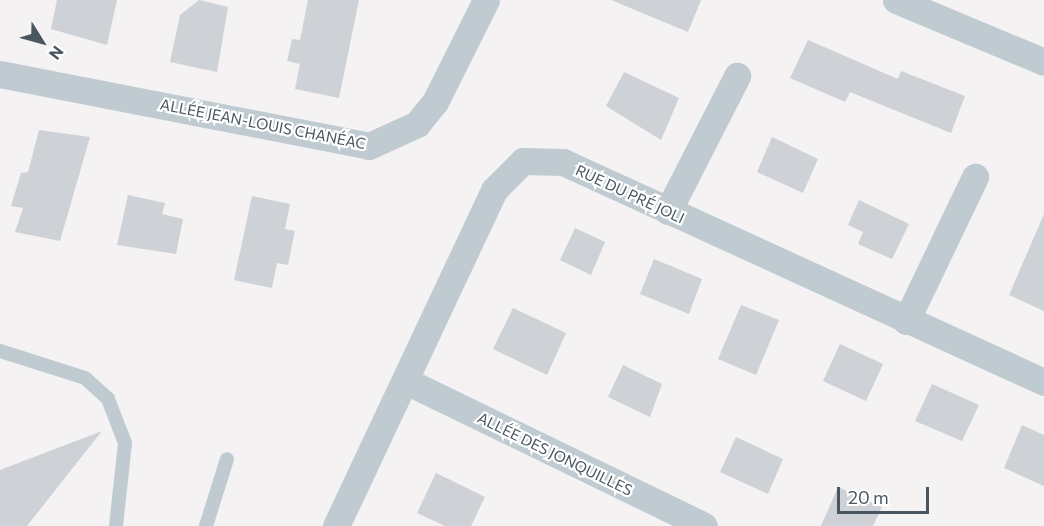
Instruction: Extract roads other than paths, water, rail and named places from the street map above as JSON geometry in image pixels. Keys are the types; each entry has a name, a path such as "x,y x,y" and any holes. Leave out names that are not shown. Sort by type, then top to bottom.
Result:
{"street":[{"name":"ALLÉE JEAN-LOUIS CHANÉAC","path":"0,74 369,146 417,124 435,102 486,0"},
{"path":"896,0 1044,62"},
{"path":"668,211 737,76"},
{"name":"RUE DU PRÉ JOLI","path":"336,526 494,190 523,161 563,162 906,321 1044,382"},
{"path":"906,321 975,177"},
{"name":"ALLÉE DES JONQUILLES","path":"406,381 704,526"}],"lane":[{"path":"0,351 86,378 108,399 125,443 116,526"},
{"path":"206,526 227,459"}]}
